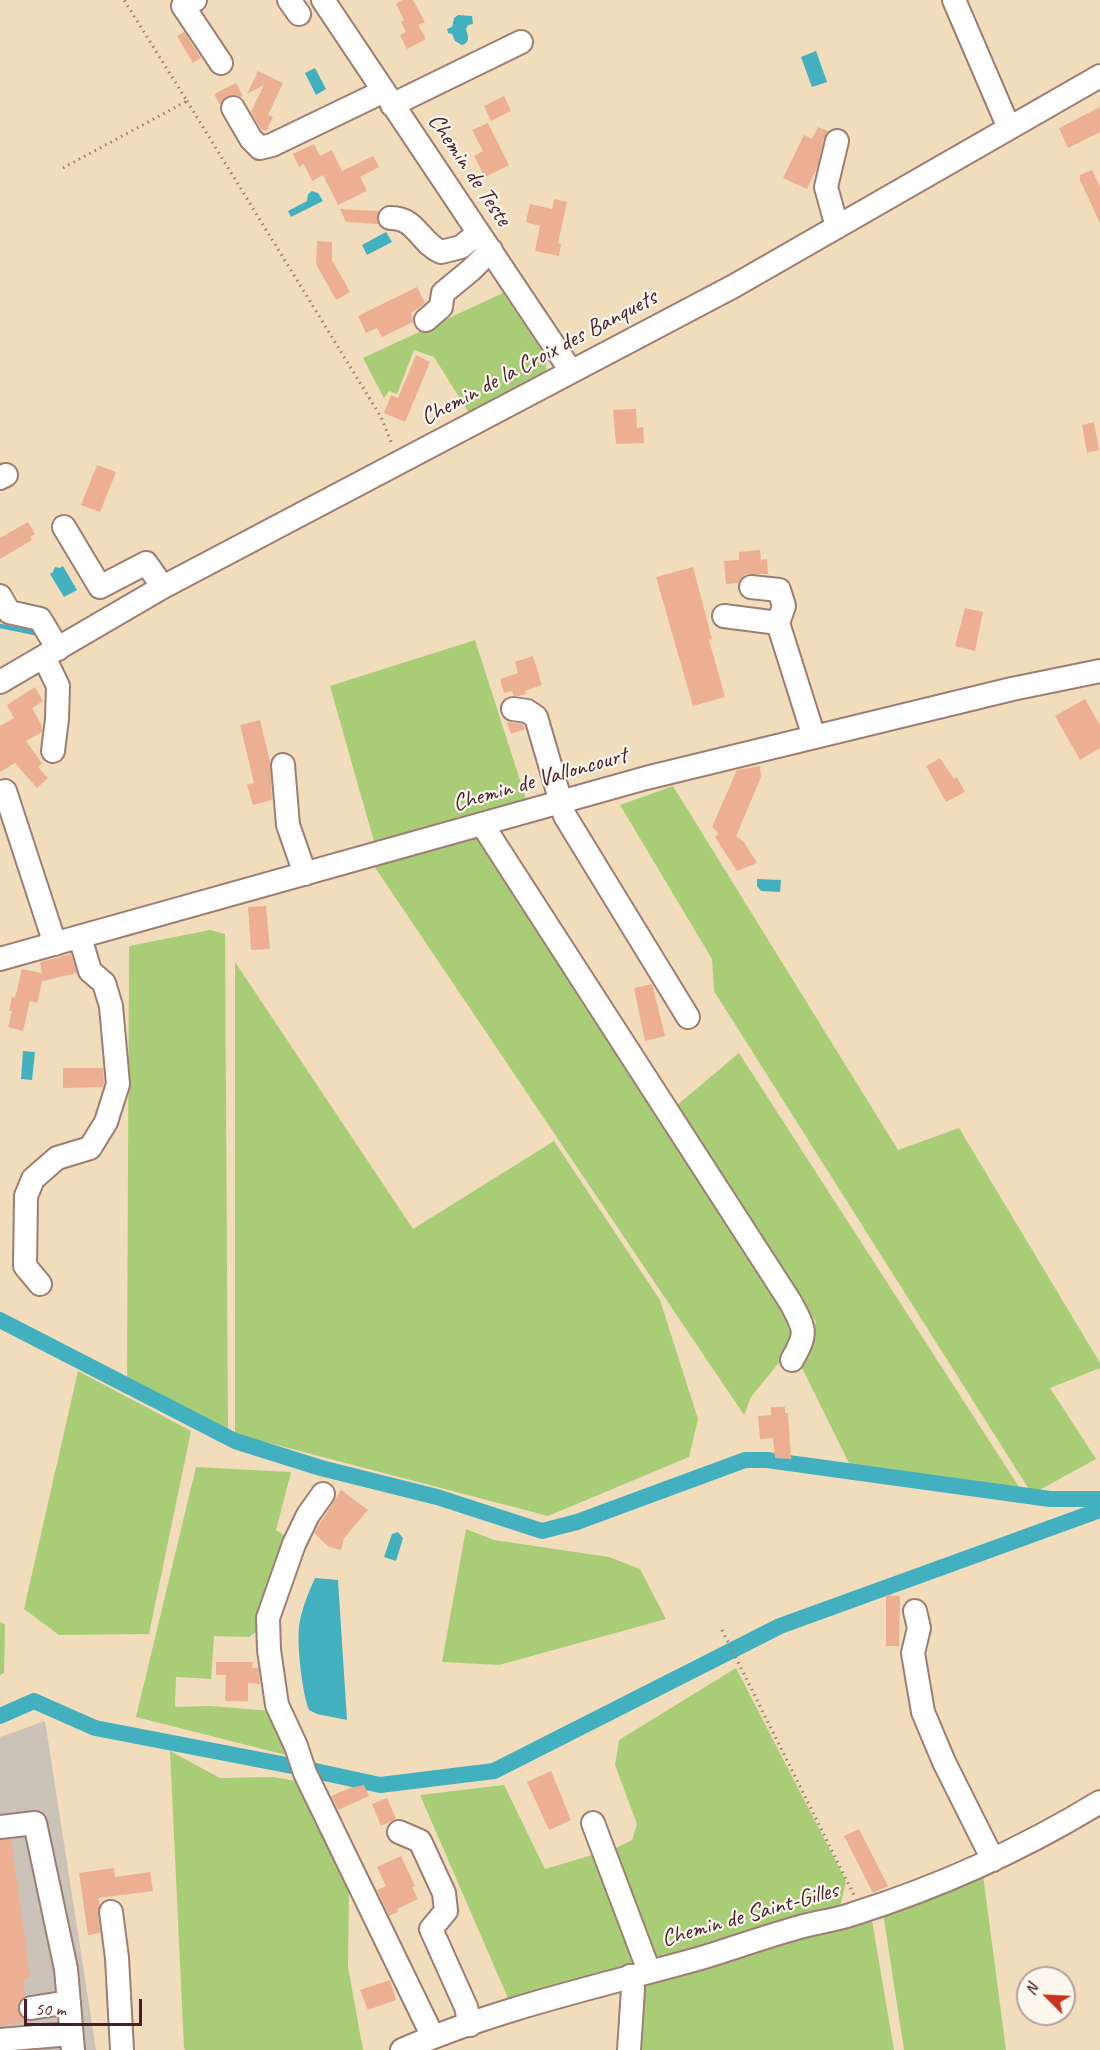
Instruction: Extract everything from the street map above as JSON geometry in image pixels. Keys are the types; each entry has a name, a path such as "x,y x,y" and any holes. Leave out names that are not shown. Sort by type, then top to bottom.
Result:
{"street":[{"path":"195,0 183,6 221,63"},
{"name":"Chemin de Teste","path":"323,0 572,371"},
{"path":"954,0 1010,128"},
{"path":"233,108 251,139 260,148 388,98 521,42"},
{"name":"Chemin de la Croix des Banquets","path":"0,682 163,588 734,286 1100,76"},
{"path":"837,141 826,187 837,227"},
{"path":"390,218 401,217 432,248 441,252 484,242"},
{"path":"426,320 441,307 443,293 471,270 484,242"},
{"path":"64,527 100,587 146,563 163,588"},
{"path":"751,587 779,590 784,606 778,623 814,737"},
{"path":"0,596 9,612 40,619 51,653 58,686 53,751"},
{"path":"724,616 778,623"},
{"name":"Chemin de Valloncourt","path":"0,958 646,778 1012,689 1099,676"},
{"path":"513,709 527,711 536,717 565,816 687,1017"},
{"path":"283,765 288,825 305,874"},
{"path":"5,791 55,944"},
{"path":"482,824 791,1303 803,1326 802,1342 792,1360"},
{"path":"40,1284 25,1266 26,1196 33,1179 57,1158 90,1148 106,1122 118,1084 111,1006 105,982 90,971 80,937"},
{"path":"323,1494 308,1515 294,1544 268,1618 269,1650 277,1705 296,1746 305,1773 433,2037"},
{"path":"915,1611 919,1628 913,1653 923,1712 944,1762 993,1860"},
{"name":"Chemin de Saint-Gilles","path":"402,2050 433,2037 639,1973 700,1958 800,1927 852,1915 993,1860 1100,1802"},
{"path":"0,1827 35,1823 66,1969 72,2042 0,2040"},
{"path":"593,1823 639,1973 633,1989 628,2050"},
{"path":"399,1832 420,1841 444,1893 446,1911 431,1929 466,2007 470,2025"},
{"path":"111,1912 117,1958 122,2050"},
{"path":"31,2008 69,2002"}],"path":[{"path":"124,0 381,417 398,463"},
{"path":"63,168 187,101"},
{"path":"722,1630 854,1893 852,1915"}],"shaded area":[{"path":"45,1721 96,2050 0,2050 0,1737"}],"green space":[{"path":"503,293 547,357 546,371 469,413 434,357 414,350 397,394 389,391 384,398 363,358"},
{"path":"475,640 527,802 375,845 330,686"},
{"path":"673,786 898,1150 959,1128 1100,1363 1100,1368 1050,1388 1096,1459 1032,1494 714,991 712,959 620,805"},
{"path":"483,830 799,1326 791,1348 751,1397 744,1415 370,860"},
{"path":"210,930 225,934 228,1431 127,1382 129,946"},
{"path":"235,962 413,1229 554,1141 660,1300 698,1419 689,1457 548,1516 235,1434"},
{"path":"739,1053 1021,1490 851,1467 802,1368 816,1322 676,1106"},
{"path":"78,1371 191,1431 149,1634 59,1635 24,1609"},
{"path":"196,1467 291,1472 276,1530 290,1539 260,1629 249,1637 214,1636 211,1679 176,1677 175,1707 210,1706 272,1711 294,1757 136,1717"},
{"path":"466,1529 494,1540 609,1557 640,1569 666,1619 499,1665 442,1662"},
{"path":"0,1622 5,1624 4,1673 0,1675"},
{"path":"736,1668 846,1881 839,1911 656,1963 614,1857 616,1848 632,1840 637,1824 615,1765 619,1740"},
{"path":"170,1751 220,1778 273,1777 302,1782 349,1884 348,1967 363,2050 186,2050 184,2048"},
{"path":"504,1785 545,1869 596,1854 634,1953 634,1968 511,2005 420,1795"},
{"path":"983,1875 1006,2050 904,2050 883,1913"},
{"path":"871,1915 894,2050 639,2050 644,1982"}],"water":[{"path":"458,15 472,16 473,24 468,25 466,29 468,40 462,45 455,41 447,29 452,27 454,18"},
{"path":"816,51 827,82 812,87 801,57"},
{"path":"315,68 326,89 316,95 305,73"},
{"path":"312,191 318,193 323,201 291,217 288,211 307,201 308,194"},
{"path":"386,232 392,242 367,255 362,245"},
{"path":"63,566 77,590 64,597 50,574 55,567"},
{"path":"757,879 781,880 780,892 761,891 757,886"},
{"path":"23,1051 35,1052 32,1080 21,1079"},
{"path":"398,1532 403,1538 396,1561 384,1557 392,1534"},
{"path":"315,1578 338,1580 347,1720 317,1714 309,1710 304,1692 299,1657 299,1627 303,1608"}],"building":[{"path":"402,0 413,0 425,22 418,25 426,39 407,49 400,35 406,32 401,22 404,20 396,4"},
{"path":"184,32 201,58 193,63 177,36"},
{"path":"258,71 283,83 268,115 273,117 266,131 261,129 251,112 264,85 247,94"},
{"path":"236,83 243,96 227,96 220,105 214,94"},
{"path":"504,96 511,111 491,121 484,106"},
{"path":"1100,107 1100,132 1068,148 1059,128"},
{"path":"488,123 509,165 485,177 474,156 483,151 472,130"},
{"path":"818,127 828,131 824,138 817,168 807,189 783,178 804,135 812,139"},
{"path":"314,144 320,156 332,150 342,171 373,156 379,167 360,177 367,191 338,205 323,175 312,181 304,164 299,167 293,154"},
{"path":"1092,170 1100,187 1100,223 1080,180 1080,175"},
{"path":"554,199 567,202 558,243 561,244 559,256 535,251 540,226 526,222 530,204 552,209"},
{"path":"340,209 379,211 378,224 346,222"},
{"path":"317,241 332,242 332,260 350,292 336,300 316,264"},
{"path":"417,287 425,303 411,313 413,322 382,337 377,328 366,333 358,316"},
{"path":"416,355 430,362 405,422 384,413 391,395 398,398"},
{"path":"636,409 637,428 643,427 644,443 616,444 613,410"},
{"path":"1094,422 1099,450 1087,453 1082,425"},
{"path":"97,465 116,472 100,512 81,505"},
{"path":"28,522 35,534 30,537 32,540 0,559 0,538"},
{"path":"760,550 761,560 767,559 768,574 746,574 738,583 726,584 724,561 739,560 739,552"},
{"path":"693,567 712,639 709,640 725,697 693,706 656,577"},
{"path":"965,608 983,612 975,651 955,646"},
{"path":"533,656 542,685 525,691 526,694 519,696 514,696 512,691 504,693 500,679 518,673 515,662"},
{"path":"35,687 43,701 32,708 42,726 42,732 26,741 42,763 38,767 48,778 37,788 15,763 0,772 0,726 14,718 7,705"},
{"path":"1085,699 1100,725 1100,748 1080,760 1055,716"},
{"path":"260,720 270,761 272,800 253,805 247,785 254,783 240,725"},
{"path":"507,722 522,724 525,729 511,734"},
{"path":"940,758 954,779 957,777 965,792 946,802 926,766"},
{"path":"760,766 761,777 736,836 744,842 757,863 737,871 715,837 719,834 712,827 737,770"},
{"path":"266,906 270,949 251,950 248,907"},
{"path":"71,954 77,973 43,981 43,978 37,1003 30,1001 23,1031 8,1027 12,1011 9,1011 12,997 15,998 22,969 42,973 40,962"},
{"path":"652,984 665,1036 645,1041 634,988"},
{"path":"63,1068 103,1068 103,1087 63,1088"},
{"path":"771,1407 785,1407 785,1413 788,1413 791,1459 775,1458 773,1438 760,1439 758,1416 771,1415"},
{"path":"341,1490 368,1510 344,1538 341,1550 329,1547 314,1533"},
{"path":"886,1595 900,1596 899,1646 886,1646"},
{"path":"216,1662 253,1662 252,1668 258,1668 260,1684 248,1683 248,1701 225,1701 226,1675 216,1675"},
{"path":"551,1771 571,1820 549,1830 527,1782"},
{"path":"364,1785 369,1796 338,1810 331,1796"},
{"path":"387,1798 396,1819 381,1826 372,1804"},
{"path":"859,1829 888,1886 873,1893 844,1836"},
{"path":"11,1839 30,1977 23,1980 25,1996 19,2003 18,2010 21,2017 28,2021 0,2026 0,1840"},
{"path":"401,1856 415,1886 412,1887 418,1899 397,1909 398,1912 389,1916 377,1890 386,1886 377,1867"},
{"path":"114,1868 115,1877 150,1872 153,1891 98,1898 100,1933 88,1935 79,1873"},
{"path":"390,1980 396,2000 368,2010 360,1990"}],"waterway":[{"path":"0,626 40,634"},
{"path":"0,1320 235,1441 321,1468 437,1497 542,1531 577,1522 745,1460 767,1460 1050,1499 1100,1499"},
{"path":"0,1716 34,1701 95,1728 380,1785 494,1771 780,1626 1100,1510"}]}
